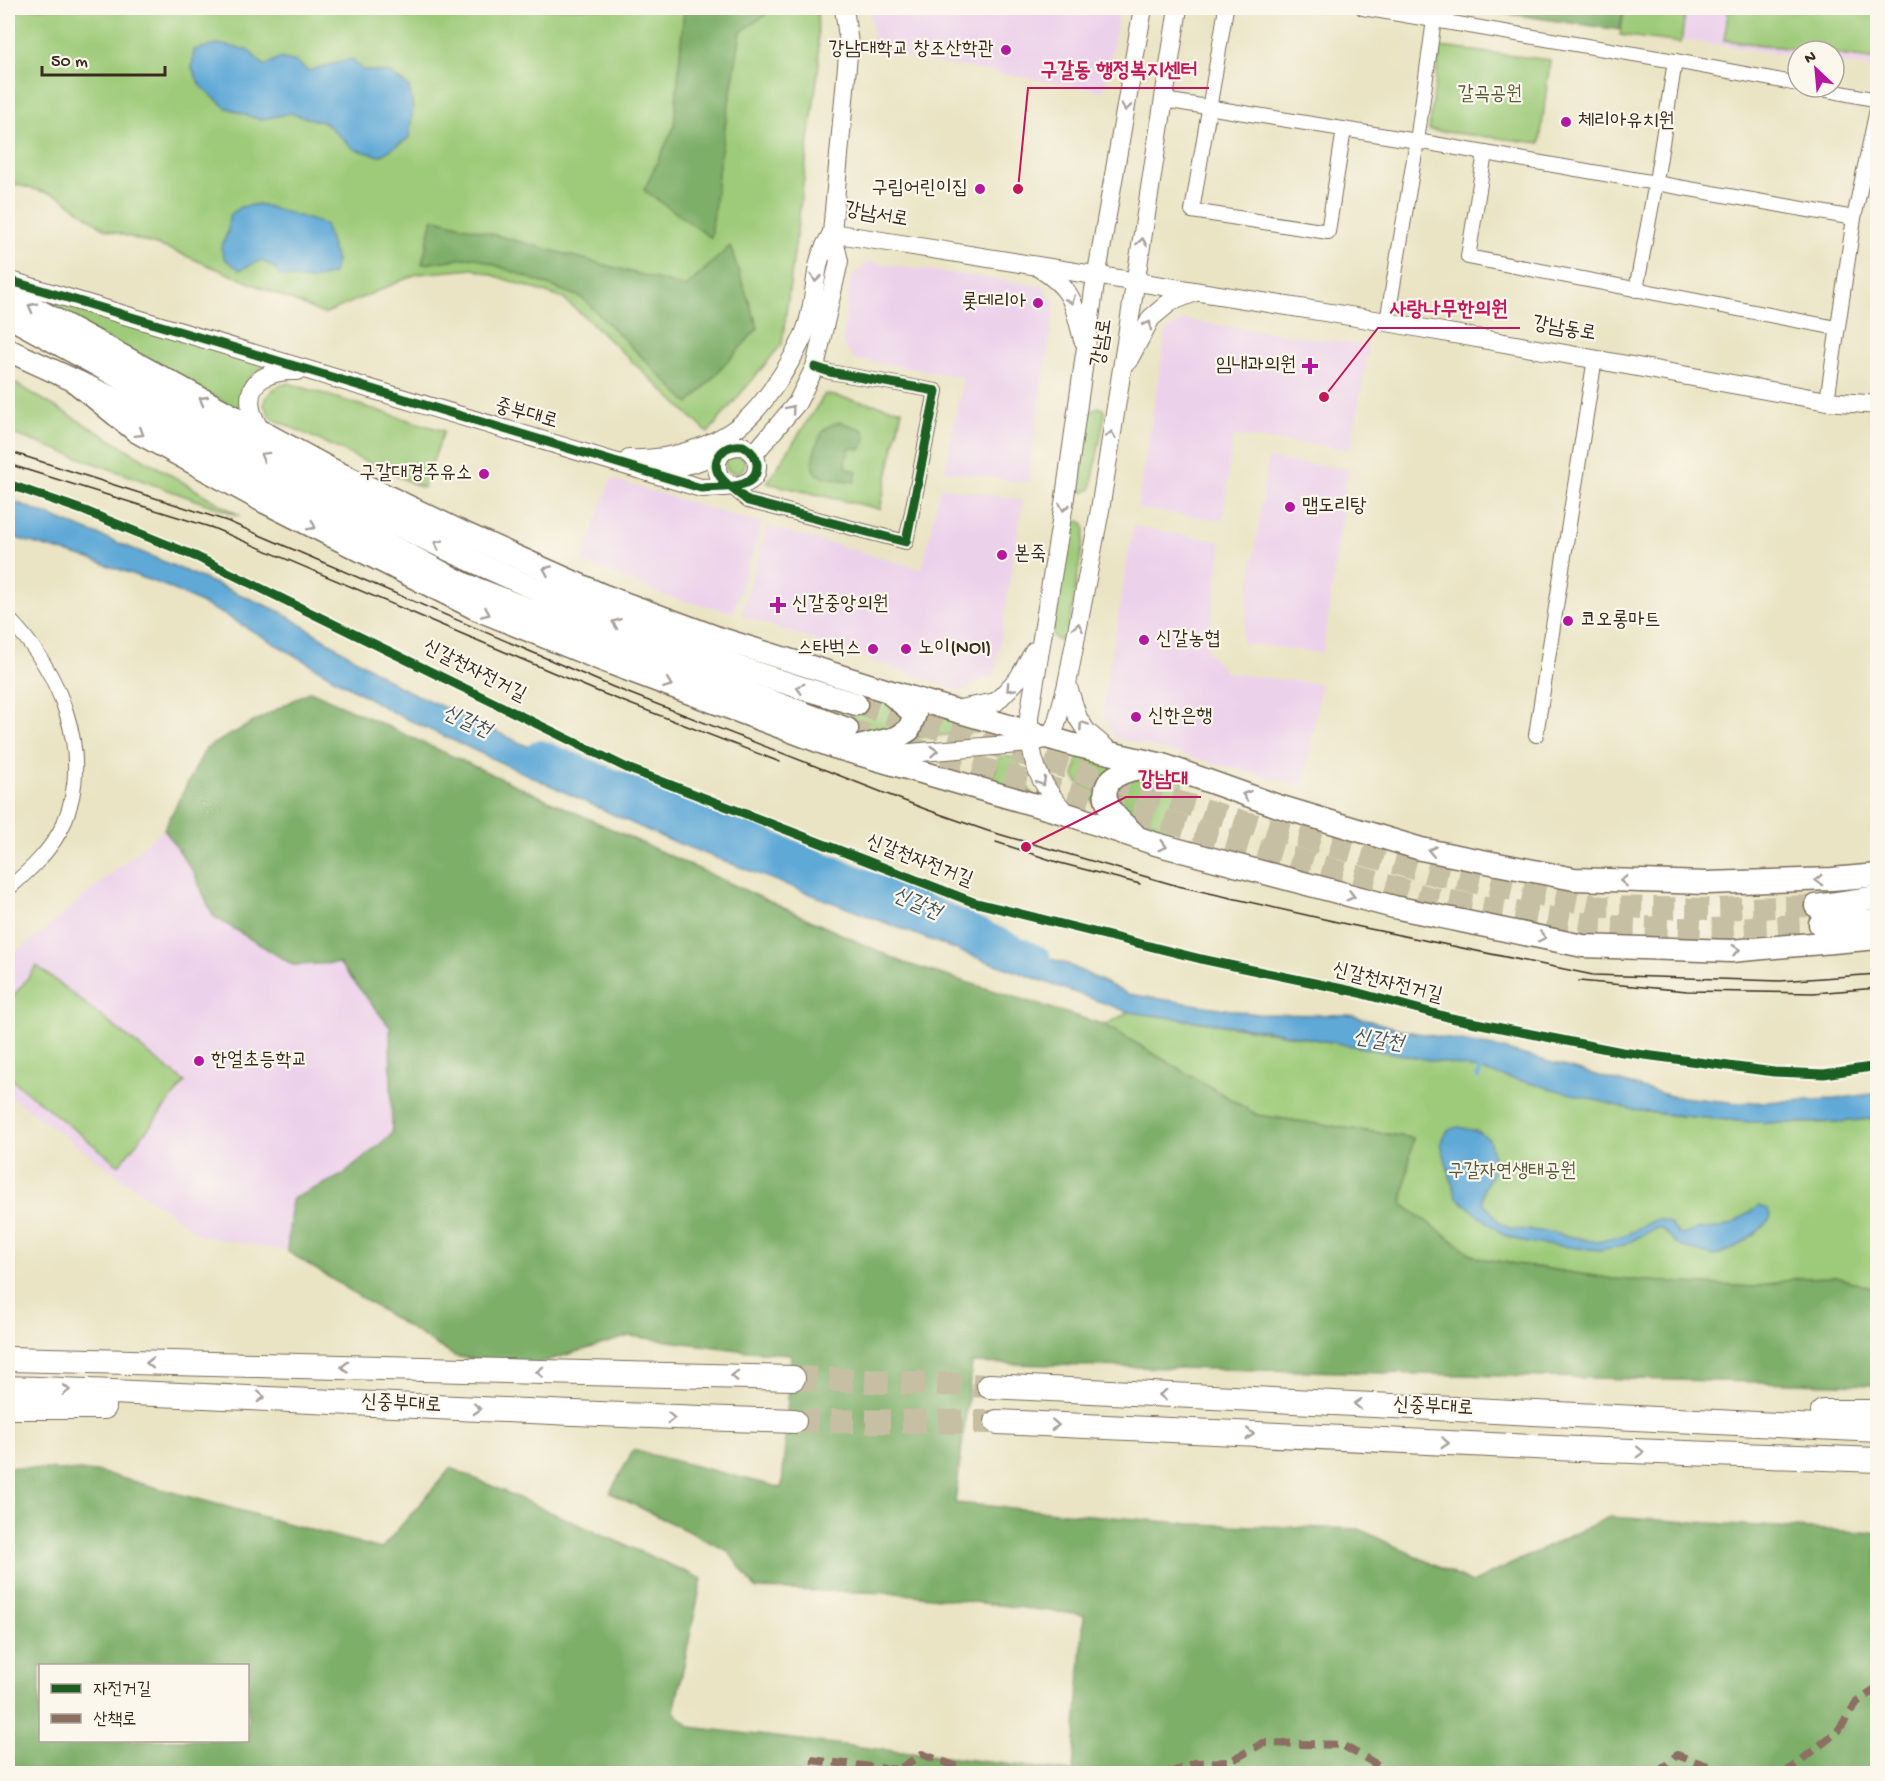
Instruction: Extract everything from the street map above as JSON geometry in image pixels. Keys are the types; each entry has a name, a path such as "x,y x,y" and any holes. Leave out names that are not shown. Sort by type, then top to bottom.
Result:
{"highway":[{"name":"신중부대로","path":"9,1359 793,1378"},
{"name":"신중부대로","path":"989,1386 1878,1430"},
{"name":"신중부대로","path":"8,1388 229,1396 624,1416 794,1421"},
{"path":"8,1407 143,1406 229,1396"},
{"path":"1503,1412 1878,1412"},
{"name":"신중부대로","path":"997,1422 1578,1449 1878,1460"}],"main road":[{"path":"8,294 330,469 462,533 602,595 718,638 1036,737 1162,765 1278,806 1421,849 1574,879 1707,883 1832,879 1878,875"},
{"path":"8,316 309,481 441,546 595,615 776,681 856,704"},
{"path":"8,350 147,414 289,493 464,584 649,657 845,741 1138,837 1394,907 1583,946 1731,951 1878,938"},
{"path":"845,741 896,738 909,730 915,714 888,691"},
{"path":"1138,837 1109,807 1106,787 1112,778 1125,771 1162,765"},
{"path":"1878,897 1818,915 1878,920"}],"street":[{"name":"강남서로","path":"844,8 849,44 832,233 1136,281"},
{"name":"강남로","path":"1067,814 1051,798 1037,775 1035,679 1064,504 1097,274 1143,8"},
{"name":"강남로","path":"1036,737 1056,725 1067,684 1100,510 1178,8"},
{"path":"1226,8 1192,211 1328,232 1344,129"},
{"path":"1363,8 1786,82"},
{"path":"1387,322 1417,141 1434,20"},
{"path":"1636,290 1675,61"},
{"path":"1846,94 1878,100"},
{"path":"1164,100 1417,141 1854,218"},
{"path":"1827,401 1854,218 1878,105"},
{"path":"1485,153 1468,257 1837,328"},
{"name":"중부대로","path":"606,458 663,457 706,445 747,420 785,370 807,326 819,260 832,233"},
{"path":"754,454 797,403 815,367 838,261 832,233"},
{"path":"1035,265 1058,279 1066,289 1074,305 1085,349"},
{"name":"중부대로","path":"8,280 701,488 745,485 751,481"},
{"name":"강남동로","path":"1136,281 1595,358 1827,401 1878,405"},
{"path":"1120,376 1151,318 1170,302 1196,292"},
{"path":"644,459 675,466 698,461 746,438 777,403 799,364 807,326"},
{"path":"1536,735 1595,358"},
{"path":"768,506 752,490 751,481 758,468 754,454 743,446 729,448 718,457 717,471 720,478 748,501 906,542 936,391 830,372 815,367"},
{"path":"260,430 251,410 250,396 255,385 267,374 284,370 311,371"},
{"path":"8,618 21,632 53,679 63,703 72,736 76,763 73,790 64,822 52,844 32,869 8,889"},
{"path":"954,710 996,702 1018,679 1041,639"},
{"path":"1035,679 1067,684 1082,725 1114,755"},
{"path":"845,741 898,754 1036,737"}],"shaded area":[{"path":"870,8 1120,8 1104,91 874,52"},
{"path":"1624,8 1877,8 1877,69 1846,64 1846,39 1786,39 1786,55 1620,30"},
{"path":"869,262 1043,286 1055,303 1028,483 945,471 963,377 854,359 842,343 851,277"},
{"path":"1184,320 1369,346 1351,449 1233,436 1223,520 1137,509 1166,331"},
{"path":"1268,459 1348,469 1323,653 1242,643"},
{"path":"611,479 762,524 733,612 672,598 582,562"},
{"path":"940,487 1023,500 995,674 961,691 741,615 767,526 922,569"},
{"path":"1133,526 1222,542 1207,650 1226,673 1321,684 1304,786 1114,737 1102,711"},
{"name":"한얼초등학교","path":"164,829 194,873 213,916 293,965 339,963 390,1027 392,1134 343,1175 293,1199 287,1251 201,1236 8,1095 8,958 46,929"}],"green space":[{"path":"8,8 817,8 819,64 782,344 708,433 562,298 474,269 417,274 324,314 172,250 105,229 59,196 8,182"},
{"path":"684,8 775,8 741,32 720,157 711,238 644,190 674,127"},
{"path":"1467,8 1624,8 1620,30"},
{"path":"1625,8 1686,8 1681,43 1620,35"},
{"path":"1729,8 1877,8 1877,60 1846,56 1846,39 1786,39 1786,48 1724,40"},
{"name":"갈곡공원","path":"1440,47 1550,60 1540,143 1429,130"},
{"path":"433,218 686,287 730,246 758,328 689,404 582,298 474,257 422,264"},
{"path":"8,287 283,366 267,368 253,374 245,389 245,413"},
{"path":"8,379 240,516 8,432"},
{"path":"288,383 444,431 423,488 271,418 264,405 267,396 275,388"},
{"path":"825,394 902,410 880,509 767,483"},
{"path":"1098,407 1105,413 1091,489 1083,493 1077,486 1090,412"},
{"path":"840,422 864,430 866,438 862,449 850,448 845,461 847,468 857,471 854,482 824,477 816,473 814,469 813,457 820,437 827,427"},
{"path":"735,453 742,456 745,463 742,470 735,473 728,470 725,463 728,456"},
{"path":"1079,521 1084,524 1085,530 1068,635 1058,640 1054,638 1052,632 1070,528 1074,522"},
{"path":"861,687 877,700 894,704 902,714 898,722 886,732 847,736"},
{"path":"310,691 904,963 1105,1025 1257,1115 1413,1138 1402,1204 1477,1258 1613,1279 1754,1287 1799,1278 1837,1277 1877,1290 1877,1385 972,1363 955,1503 1192,1524 1359,1529 1472,1583 1609,1517 1877,1533 1877,1773 8,1773 8,1467 99,1472 381,1549 451,1468 702,1579 674,1712 690,1727 1073,1772 1084,1615 896,1593 756,1589 728,1551 610,1493 633,1450 782,1488 791,1354 747,1351 630,1336 522,1368 454,1356 287,1251 292,1199 343,1175 392,1134 390,1027 339,963 293,965 213,916 194,873 164,829 206,748"},
{"path":"928,714 983,724 981,732 914,738 925,728"},
{"path":"1079,752 1128,765 1099,809 1074,777"},
{"path":"999,757 1019,757 1021,776 1032,794 991,781"},
{"path":"1134,777 1168,777 1184,780 1169,834 1154,823 1129,815 1122,809 1118,794 1124,784"},
{"path":"37,966 185,1082 119,1165 8,1077 8,1003"},
{"name":"구갈자연생태공원","path":"1129,1012 1295,1036 1461,1065 1611,1104 1660,1114 1791,1123 1877,1118 1877,1290 1837,1277 1799,1278 1754,1287 1613,1279 1477,1258 1402,1204 1413,1138 1257,1115 1105,1025"}],"water":[{"path":"218,44 248,50 265,66 279,58 297,62 308,71 352,59 363,70 390,73 409,87 413,108 409,138 380,156 354,149 325,123 290,113 260,120 225,107 200,85 192,68 194,50"},
{"path":"259,204 325,224 336,260 333,274 311,280 280,276 275,268 261,260 240,270 225,259 221,248 228,231 229,216 240,207"},
{"path":"8,499 146,554 281,612 398,686 748,849 976,935 1067,964 1128,994 1257,1014 1350,1015 1406,1031 1499,1048 1671,1096 1739,1103 1835,1099 1877,1093 1877,1118 1842,1122 1749,1122 1634,1110 1463,1066 1264,1030 1129,1012 970,955 664,838 396,714 225,615 168,587 93,560 8,536"},
{"path":"1459,1127 1479,1132 1489,1139 1493,1170 1484,1190 1483,1202 1500,1223 1511,1229 1544,1231 1597,1242 1626,1235 1659,1219 1669,1223 1679,1234 1683,1235 1698,1229 1720,1228 1732,1224 1759,1206 1768,1209 1771,1217 1762,1228 1733,1249 1713,1256 1683,1247 1661,1228 1654,1229 1622,1246 1599,1250 1527,1243 1504,1235 1456,1197 1441,1144 1447,1132"}],"waterway":[{"name":"신갈천","path":"540,755 908,901 1036,960"},
{"path":"1478,1077 1482,1064"}],"tunnel":[{"path":"856,704 1242,821 1440,876 1603,907 1709,909 1816,906"},
{"path":"847,729 1432,898 1601,926 1712,929 1820,924"},
{"path":"793,1378 989,1386"},
{"path":"794,1421 997,1422"}],"tram line":[{"path":"8,451 227,521 613,687 925,809 988,831 1178,886 1346,924 1593,975 1780,981 1878,974"},
{"path":"8,464 213,528 599,692 780,762"},
{"path":"996,842 1060,863 1140,884"},
{"path":"1579,981 1687,991 1813,993 1878,988"}],"marked path":[{"path":"1784,1774 1838,1731 1857,1702 1878,1688"},
{"path":"1168,1774 1195,1763 1229,1762 1263,1743 1342,1745 1394,1774"},
{"path":"811,1760 898,1770 922,1754 968,1771 992,1774"},
{"path":"1657,1774 1677,1755 1716,1769 1747,1774"}],"cycle path":[{"path":"8,280 701,488 727,487 736,486 752,479 756,473 757,464 752,453 743,446 731,446 723,451 716,468 724,481 730,487 748,501 906,542 936,391 830,372 815,367"},
{"name":"신갈천자전거길","path":"8,484 85,511 197,557 627,768 973,902 1201,959 1352,991 1451,1018 1622,1052 1774,1072 1824,1074 1878,1066"}],"place":[{"name":"강남대학교 창조산학관","path":"1006,50"},
{"name":"체리아유치원","path":"1566,122"},
{"name":"구립어린이집","path":"980,189"},
{"name":"구갈동 행정복지센터","path":"1018,189"},
{"name":"롯데리아","path":"1038,303"},
{"name":"임내과의원","path":"1310,366"},
{"name":"사랑나무한의원","path":"1324,397"},
{"name":"구갈대경주유소","path":"484,474"},
{"name":"맵도리탕","path":"1290,507"},
{"name":"본죽","path":"1002,555"},
{"name":"신갈중앙의원","path":"778,605"},
{"name":"코오롱마트","path":"1568,621"},
{"name":"신갈농협","path":"1144,640"},
{"name":"스타벅스","path":"873,649"},
{"name":"노이(NOI)","path":"906,649"},
{"name":"신한은행","path":"1136,717"},
{"name":"강남대","path":"1026,847"},
{"name":"한얼초등학교","path":"199,1061"}]}
